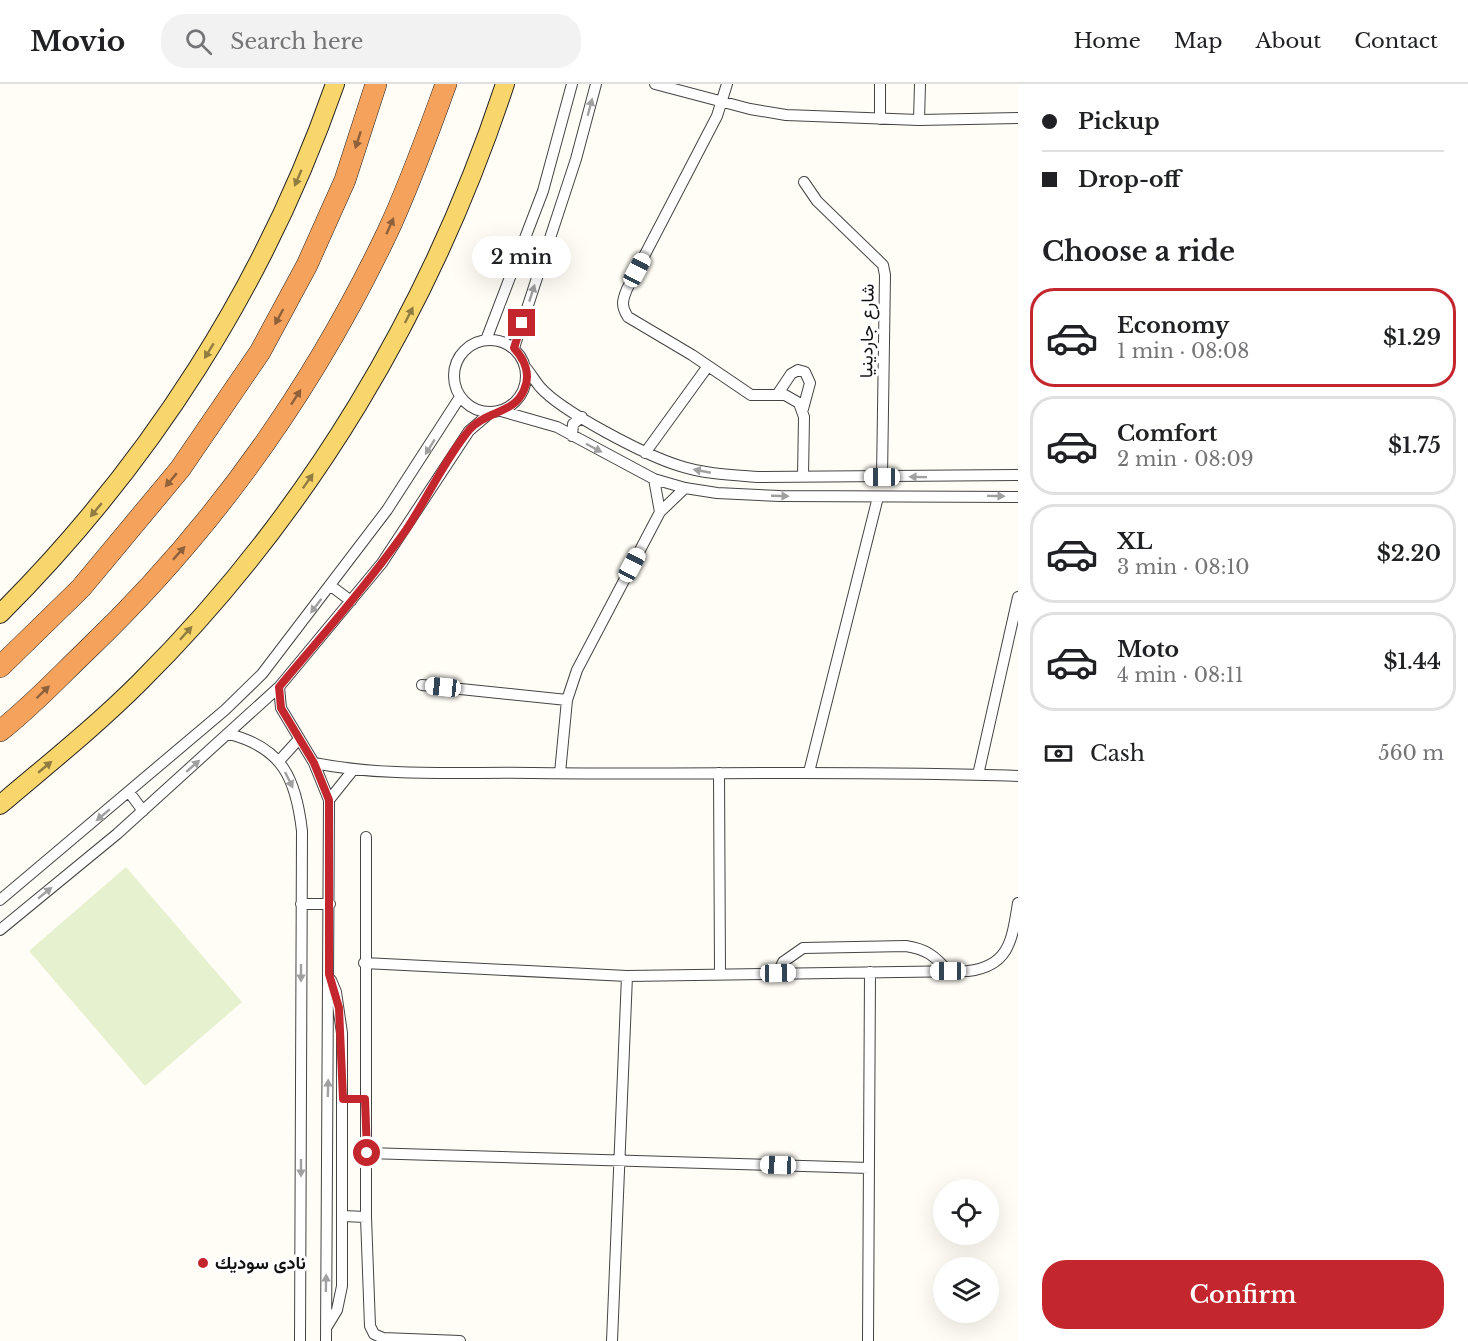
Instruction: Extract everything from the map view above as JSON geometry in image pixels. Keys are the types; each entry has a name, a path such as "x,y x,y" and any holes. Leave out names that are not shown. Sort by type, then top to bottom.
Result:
{"highway":[{"path":"0,667 81,588 180,469 260,352 307,265 345,180 376,84"},
{"path":"0,732 118,620 216,512 267,442 318,364 355,298 389,229 446,84"}],"main road":[{"path":"0,614 97,509 155,434 193,377 233,310 278,224 334,84"},
{"path":"0,805 105,716 173,648 237,576 296,500 374,379 419,295 460,207 505,84"}],"street":[{"path":"486,340 543,191 572,84"},
{"path":"514,348 576,159 596,84"},
{"path":"655,84 722,103 786,115 919,120 1018,118"},
{"path":"727,84 722,103 622,300 622,309 628,317 751,395 777,395 794,399 804,410"},
{"path":"880,84 880,119"},
{"path":"919,120 920,84"},
{"name":"شارع جاردينيا","path":"804,182 817,201 883,265 885,275 882,477"},
{"path":"1018,475 961,478 717,474 681,467 645,453 582,417 540,388 514,348 496,340 486,340 469,347 458,362 454,380 460,397 473,409 540,421 654,479 685,488 770,496 1018,497"},
{"path":"645,453 708,366"},
{"path":"0,930 143,811 279,687 351,601 419,511 469,431 519,399 527,379 526,368"},
{"path":"777,395 791,374 798,370 806,372 810,383 804,410 803,476"},
{"path":"0,900 129,792 257,679 331,586 387,510 460,397"},
{"path":"572,436 573,424 582,417"},
{"path":"958,496 961,478"},
{"path":"654,479 660,512"},
{"path":"560,773 567,700 584,655 660,512 685,488"},
{"path":"809,772 878,497"},
{"path":"331,586 351,601"},
{"path":"978,775 1018,597"},
{"path":"422,685 567,700"},
{"path":"279,687 281,708 314,763 329,800 326,1341"},
{"path":"229,734 252,740 267,749 279,761 292,784 299,808 301,904 300,1341"},
{"path":"279,761 300,739"},
{"path":"314,763 353,770 560,773 809,772 1018,776"},
{"path":"329,800 353,770"},
{"path":"719,773 720,974"},
{"path":"129,792 143,811"},
{"path":"366,837 364,963 366,1217 371,1331 383,1338 460,1341"},
{"path":"364,963 627,976 984,969 995,963 1006,952 1013,934 1018,903"},
{"path":"301,904 330,904"},
{"path":"778,973 783,962 803,948 906,946 934,955 948,971"},
{"path":"868,1341 870,972"},
{"path":"326,1328 341,1301 343,1216 343,1099 339,1008 329,974"},
{"path":"612,1341 627,976"},
{"path":"343,1099 365,1099"},
{"path":"367,1153 869,1168"},
{"path":"343,1216 366,1217"}],"green space":[{"path":"126,867 242,1002 145,1086 29,951"}],"place":[{"name":"نادى سوديك","path":"203,1263"}],"route":[{"path":"367,1153 365,1099 343,1099 342,1033 336,992 329,974 329,800 314,763 287,722 281,708 279,687 382,563 419,511 469,431 490,413 501,411 519,399 527,379 522,357 514,348 522,323"}]}
